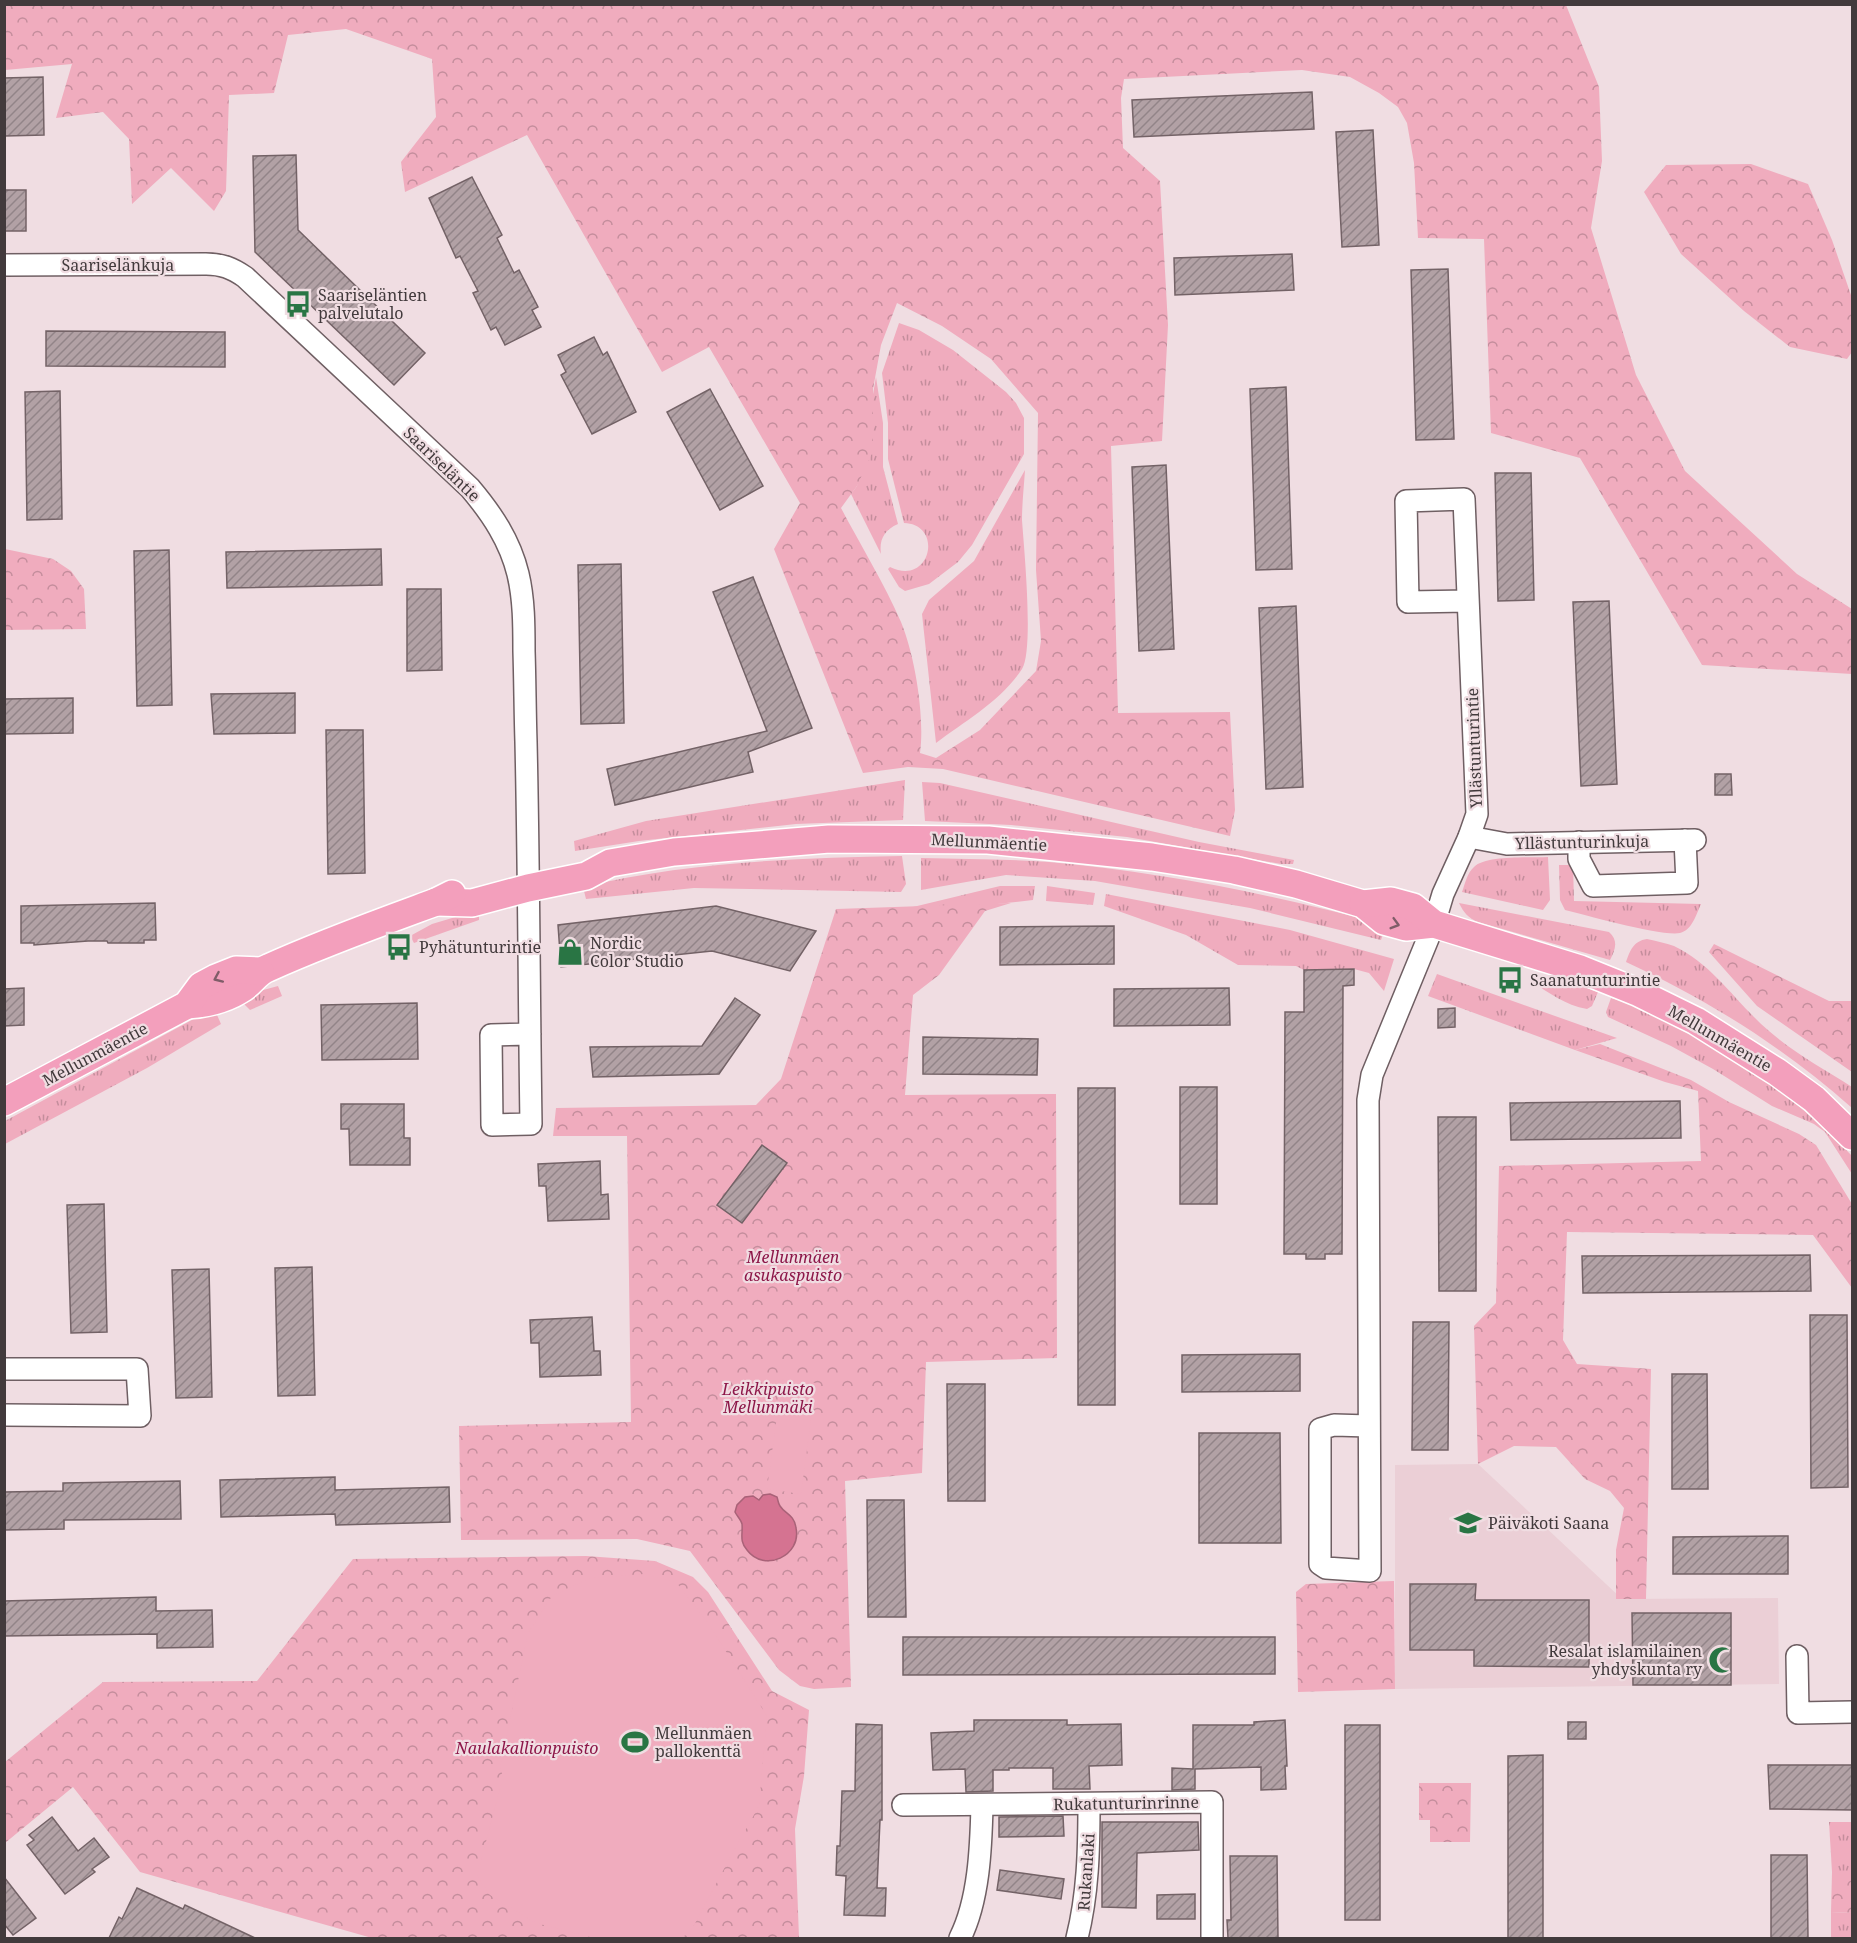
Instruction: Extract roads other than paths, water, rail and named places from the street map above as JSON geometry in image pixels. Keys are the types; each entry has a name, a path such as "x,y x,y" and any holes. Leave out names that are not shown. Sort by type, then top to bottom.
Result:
{"main road":[{"name":"Mellunmäentie","path":"4,1102 186,1005 201,986 216,978 236,970 260,971 436,902 472,903 582,859 610,863 674,852 829,839 988,840 1152,857 1210,866 1296,884 1363,904 1391,901 1413,907 1434,924 1580,969 1637,992 1696,1021 1760,1061 1814,1099 1852,1136"}],"street":[{"name":"Saariselänkuja","path":"4,265 221,264 232,268"},
{"name":"Saariseläntie","path":"232,268 245,277 470,488 488,509 503,534 519,577 523,606 528,879"},
{"name":"Yllästunturintie","path":"1434,924 1443,894 1477,814 1464,499 1406,501 1407,602 1468,601"},
{"name":"Yllästunturinkuja","path":"1469,837 1507,844 1579,842 1690,840 1687,883 1593,886 1579,859 1579,842"},
{"path":"528,879 530,1034"},
{"path":"1369,1426 1334,1425 1320,1429 1320,1564 1326,1568 1370,1571 1368,1100 1377,1064 1434,924"},
{"path":"4,1369 137,1369 140,1416 4,1415"},
{"path":"1797,1656 1798,1713 1852,1712"},
{"name":"Rukatunturinrinne","path":"903,1805 1212,1802 1212,1938"},
{"name":"Rukanlaki","path":"1077,1938 1084,1911 1089,1870 1089,1804"},
{"path":"960,1938 966,1926 980,1858 982,1805"}],"place":[{"name":"Saariseläntien palvelutalo","path":"298,304"},
{"name":"Pyhätunturintie","path":"399,947"},
{"name":"Nordic Color Studio","path":"570,952"},
{"name":"Saanatunturintie","path":"1510,980"},
{"name":"Päiväkoti Saana","path":"1468,1523"},
{"name":"Resalat islamilainen yhdyskunta ry","path":"1722,1660"},
{"name":"Mellunmäen pallokenttä","path":"635,1742"}],"park label":[{"name":"Mellunmäen asukaspuisto","path":"793,1266"},
{"name":"Leikkipuisto Mellunmäki","path":"768,1398"},
{"name":"Naulakallionpuisto","path":"527,1748"}]}
